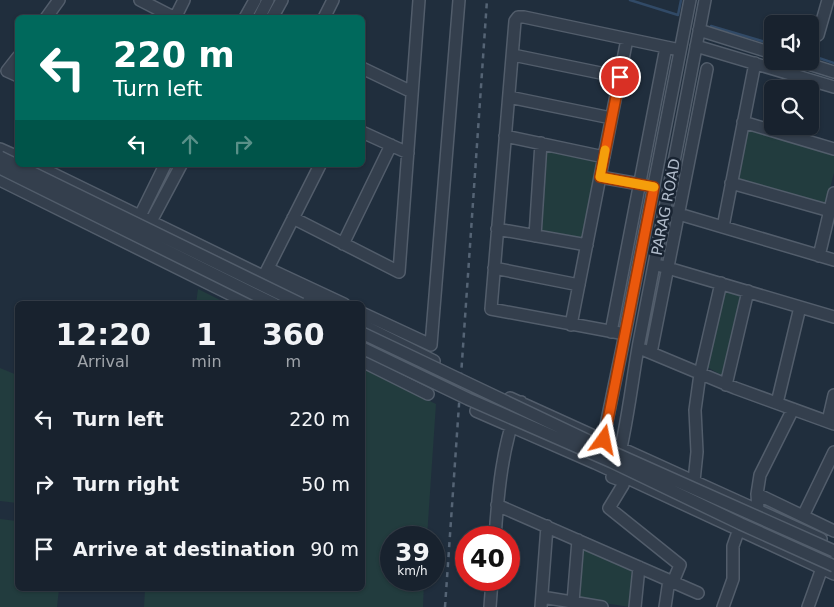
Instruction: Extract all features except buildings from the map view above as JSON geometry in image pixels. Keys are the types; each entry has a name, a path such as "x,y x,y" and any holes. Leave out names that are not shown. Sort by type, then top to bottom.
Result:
{"street":[{"path":"48,15 59,0"},
{"path":"140,0 169,15"},
{"path":"176,15 184,0"},
{"path":"248,15 255,0"},
{"path":"260,15 268,0"},
{"path":"274,15 282,0"},
{"path":"326,15 333,0"},
{"path":"294,218 399,272 419,0"},
{"path":"365,313 431,345 459,0"},
{"name":"PARAG ROAD","path":"595,463 604,440 618,333 674,48 687,15 690,0"},
{"name":"PARAG ROAD","path":"616,473 705,0"},
{"path":"819,32 828,0"},
{"path":"687,15 700,25 764,50"},
{"path":"618,333 491,310 515,20 518,17 524,17 674,48"},
{"path":"571,325 627,38"},
{"path":"696,46 834,87"},
{"path":"512,55 620,77"},
{"path":"15,61 7,71 15,75"},
{"path":"723,227 755,63"},
{"path":"819,67 834,72"},
{"path":"651,353 707,69"},
{"path":"365,73 412,92"},
{"path":"509,96 612,118"},
{"path":"743,122 834,149"},
{"path":"365,133 408,153"},
{"path":"505,136 604,156"},
{"path":"535,236 541,143"},
{"path":"343,244 391,145"},
{"path":"0,148 15,156"},
{"path":"0,157 15,164"},
{"path":"20,167 295,301"},
{"path":"39,167 152,221 337,301"},
{"path":"132,245 141,215 164,167"},
{"path":"132,245 152,221 180,167"},
{"path":"267,272 319,167"},
{"path":"0,168 268,301"},
{"path":"600,177 670,190"},
{"path":"0,180 244,301"},
{"path":"731,183 830,211"},
{"path":"819,256 834,193"},
{"path":"665,210 834,260"},
{"path":"497,229 587,245"},
{"path":"655,264 834,317"},
{"path":"494,268 579,285"},
{"path":"267,272 315,301"},
{"path":"694,481 697,452 695,410 700,374 721,283"},
{"path":"726,385 748,291"},
{"path":"777,403 800,307"},
{"path":"365,326 434,361"},
{"path":"365,334 612,452 834,551 822,568 808,607"},
{"path":"378,368 391,339"},
{"path":"638,348 726,385 831,422 834,395"},
{"path":"365,349 834,566"},
{"path":"365,362 428,394"},
{"path":"482,386 834,545"},
{"path":"496,526 498,491 512,422 518,403 521,402"},
{"path":"758,510 757,494 760,475 793,409"},
{"path":"476,411 622,482 623,484 609,508 680,564 671,581 665,607"},
{"path":"511,428 595,463 834,574"},
{"path":"803,516 831,468 834,452"},
{"path":"757,494 834,531"},
{"path":"497,505 698,593"},
{"path":"547,526 542,602 573,602 602,607"},
{"path":"723,607 733,579 734,546 739,529"},
{"path":"573,602 578,540"},
{"path":"635,607 639,567"},
{"path":"490,607 491,591"}],"green space":[{"path":"747,128 764,133 764,135 770,135 834,155 834,173 826,204 737,181"},
{"path":"546,150 599,161 583,239 542,232"},
{"path":"198,289 222,301 196,301"},
{"path":"724,291 742,295 723,376 707,367"},
{"path":"0,368 15,374 15,503 0,501"},
{"path":"365,370 436,404 428,526 380,526 380,591 424,591 423,607 144,607 145,591 365,591"},
{"path":"0,519 15,521 15,591 59,591 57,607 0,607"},
{"path":"580,547 632,571 630,607 577,599"}],"waterway":[{"path":"630,0 678,15 681,0"},
{"path":"711,26 764,42"},
{"path":"819,58 834,63"}],"railway":[{"path":"445,607 487,0"}],"slow traffic":[{"path":"605,150 600,177 654,187"}],"route":[{"path":"604,440 654,187 600,177 620,77"}]}
